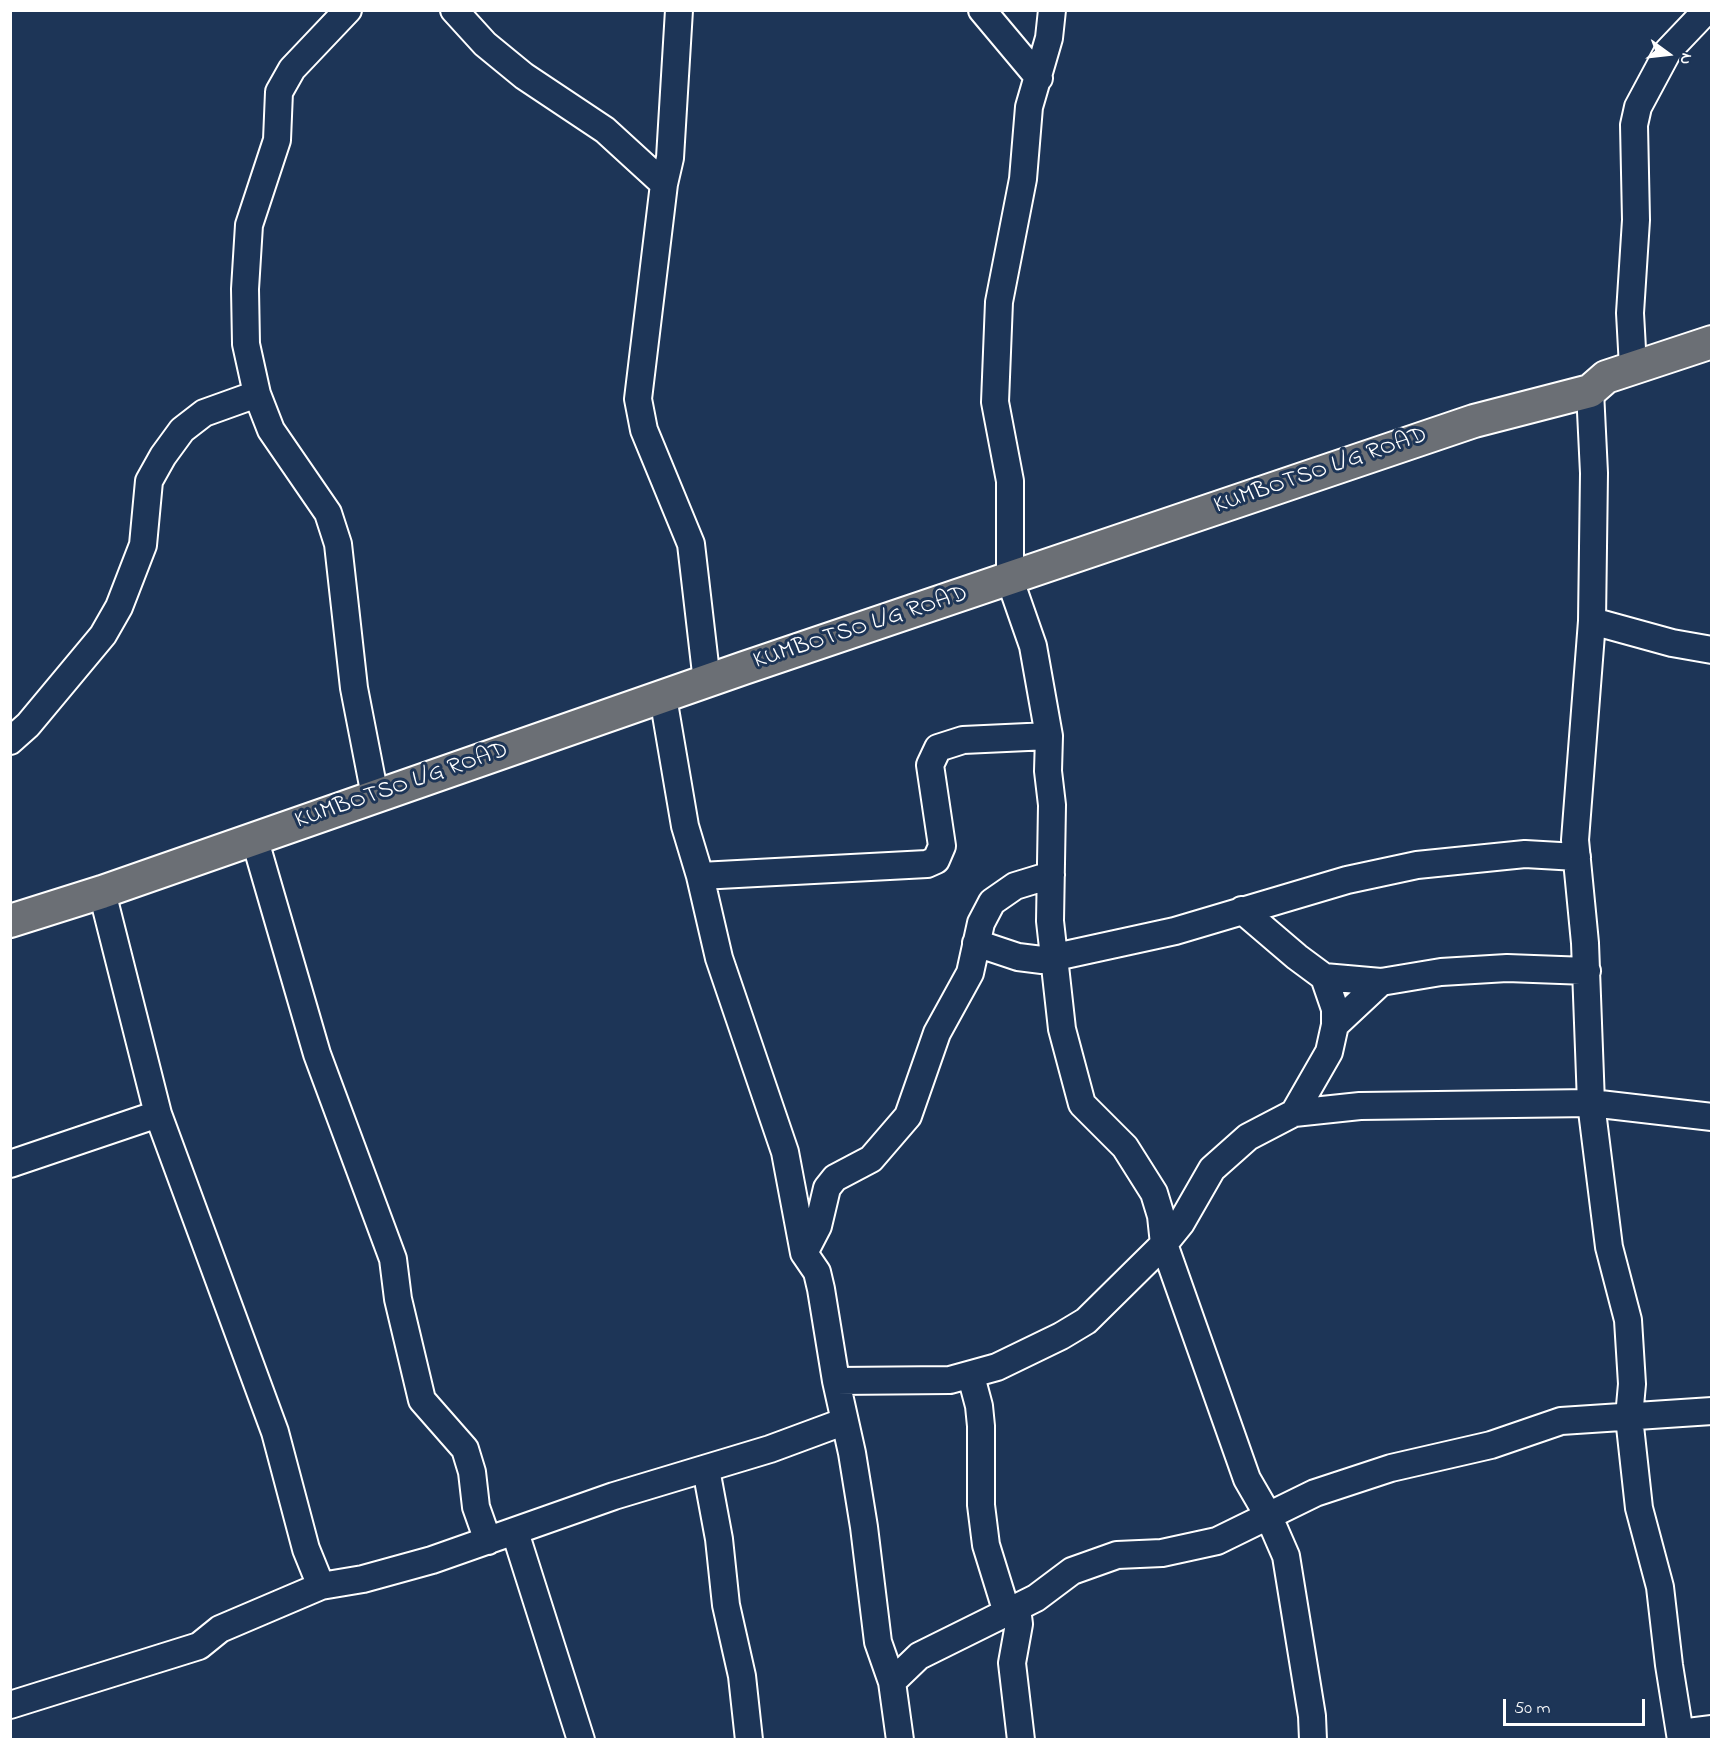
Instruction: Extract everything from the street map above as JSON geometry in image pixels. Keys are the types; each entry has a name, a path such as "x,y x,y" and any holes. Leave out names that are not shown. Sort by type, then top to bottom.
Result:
{"main road":[{"name":"KUMBOTSO L/G ROAD","path":"10,921 102,892 254,837 1474,421 1590,391 1606,377 1712,342"}],"street":[{"path":"348,10 292,69 279,92 277,140 249,225 246,344 257,394 271,430 328,513 338,544 354,688 375,796"},
{"path":"454,10 492,50 524,76 605,130 664,184"},
{"path":"680,10 670,158 664,184 638,399 644,430 691,544 707,682"},
{"path":"982,10 1039,78"},
{"path":"1052,10 1049,38 1029,107 1023,179 999,302 995,356 995,402 1010,481 1010,580 1033,646 1049,736 1048,771 1052,805 1050,921 1062,1029 1082,1104 1125,1147 1154,1193 1161,1216 1164,1244 1247,1479 1269,1517 1286,1556 1312,1716 1313,1740"},
{"path":"1634,367 1630,313 1636,220 1634,125 1638,107 1668,51 1707,10"},
{"path":"1590,391 1594,472 1592,621 1578,794 1577,857 1587,972 1591,1103 1609,1247 1628,1320 1632,1384 1629,1418 1639,1508 1660,1587 1681,1736 1712,1729"},
{"path":"10,741 28,725 103,635 119,607 143,545 149,481 163,456 182,430 204,412 257,394"},
{"path":"1592,621 1672,643 1712,650"},
{"path":"663,697 685,826 700,876 719,958 785,1152 804,1253 817,1272 843,1422 852,1454 864,1527 878,1642 892,1682 900,1740"},
{"path":"700,876 927,864 936,860 942,846 930,765 938,748 963,740 1049,736"},
{"path":"254,837 317,1054 393,1259 398,1299 422,1400 465,1449 472,1472 476,1507 488,1541"},
{"path":"976,943 1031,960 1174,931 1347,880 1417,865 1525,854 1577,857"},
{"path":"804,1253 818,1226 827,1188 836,1178 871,1159 908,1116 937,1033 970,973 981,923 992,902 1015,886 1051,875"},
{"path":"102,892 158,1114 275,1432 306,1549 321,1586"},
{"path":"1242,910 1296,957 1324,977 1381,982 1441,972 1508,968 1587,972"},
{"path":"1294,1113 1329,1052 1335,1025 1335,1009 1324,977"},
{"path":"1335,1025 1381,982"},
{"path":"836,1381 912,1378 950,1380 971,1376 997,1367 1086,1321 1164,1244 1195,1199 1212,1169 1248,1137 1294,1113 1360,1106 1591,1103 1712,1117"},
{"path":"10,1164 158,1114"},
{"path":"1154,1193 1172,1201 1195,1199"},
{"path":"971,1376 980,1416 981,1505 986,1545 1019,1624 1012,1663 1021,1740"},
{"path":"892,1682 919,1656 1036,1598 1072,1571 1118,1555 1162,1553 1217,1541 1315,1493 1391,1468 1491,1445 1561,1421 1712,1411"},
{"path":"10,1705 199,1646 220,1629 321,1586 363,1579 488,1541 614,1496 706,1469 843,1422"},
{"path":"706,1469 719,1539 726,1605 742,1676 749,1740"},
{"path":"515,1532 581,1740"}]}
